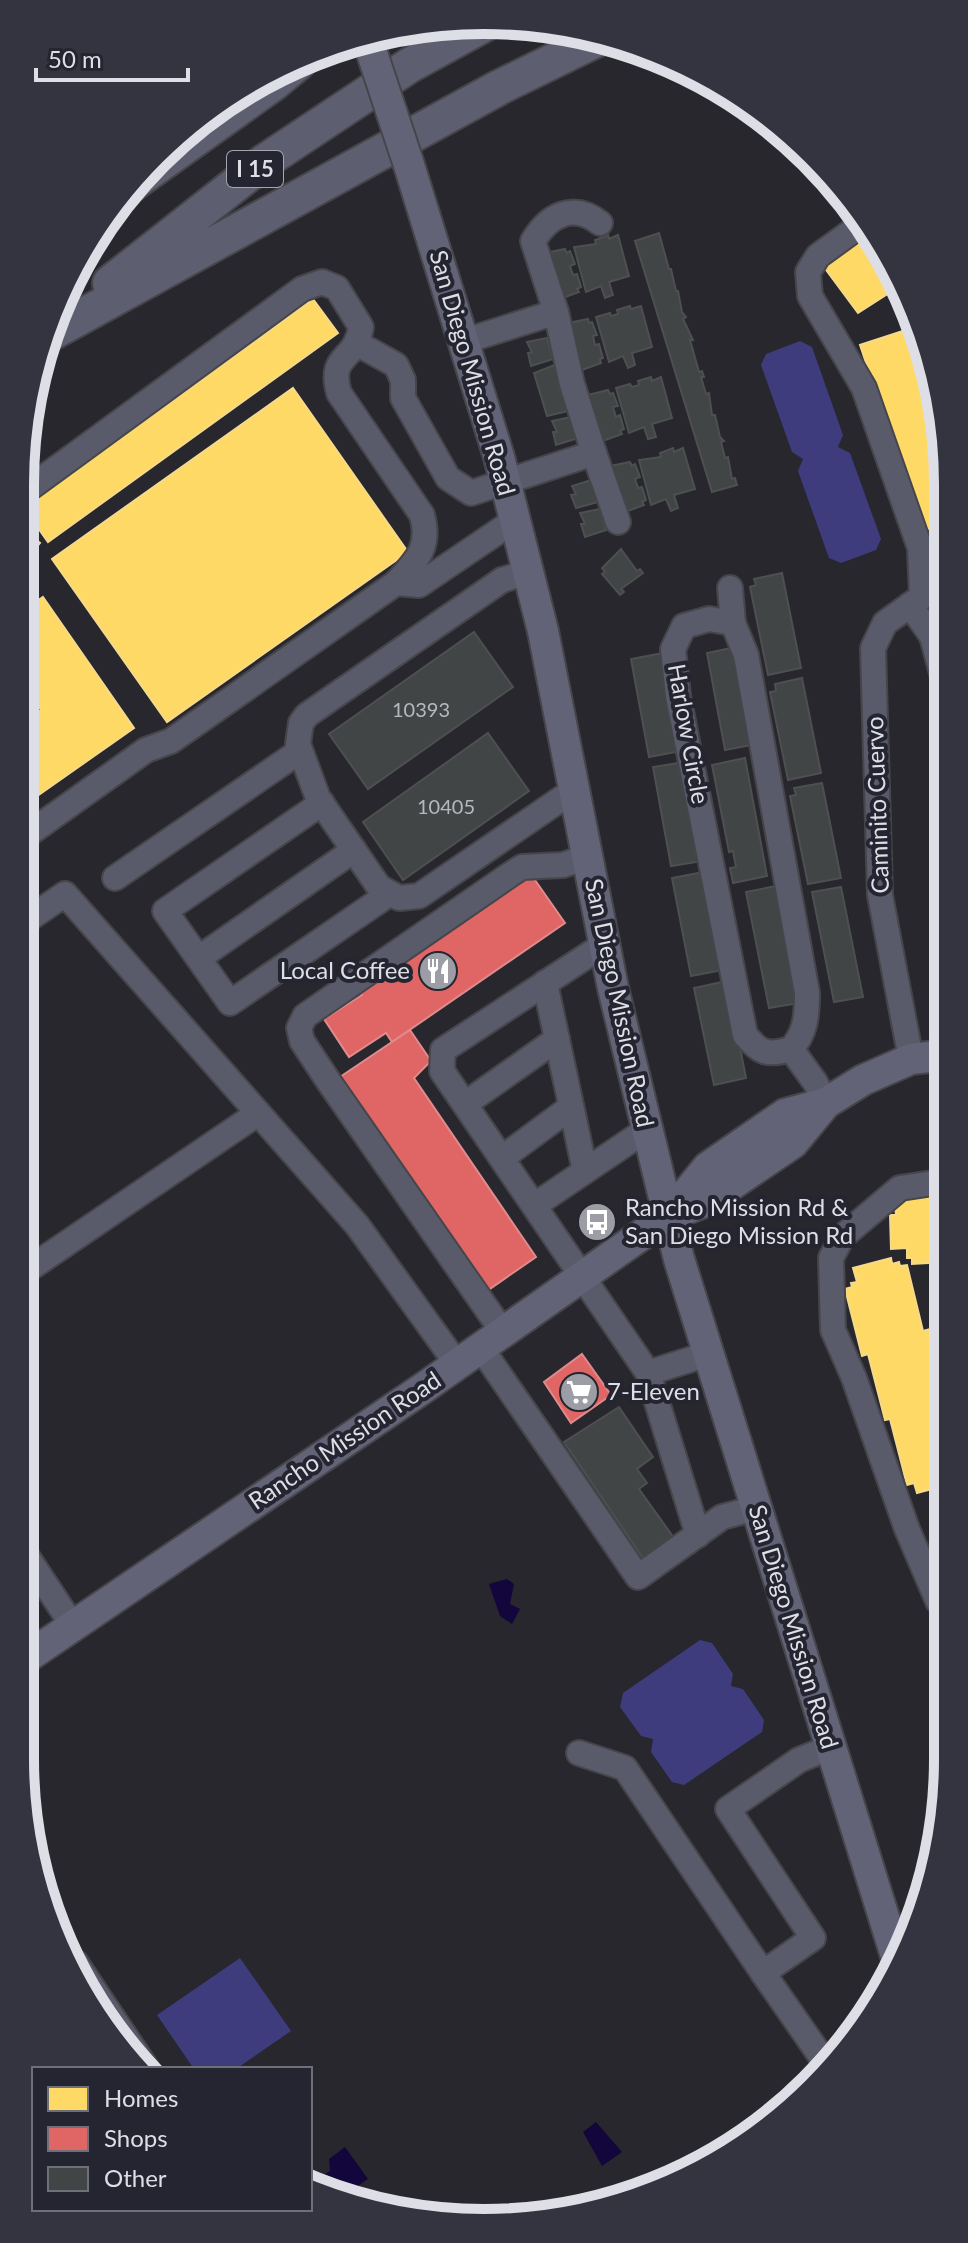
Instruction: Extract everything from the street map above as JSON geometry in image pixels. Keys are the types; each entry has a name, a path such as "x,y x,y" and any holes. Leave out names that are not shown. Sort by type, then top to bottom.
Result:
{"highway":[{"name":"I 15","path":"65,320 264,162 410,65 465,35"},
{"path":"62,327 500,87 584,46"},
{"path":"195,139 255,97"}],"main road":[{"name":"San Diego Mission Road","path":"370,48 465,341 505,480 543,631 605,944 667,1217 893,1947"},
{"name":"Rancho Mission Road","path":"34,1652 667,1217 708,1167 785,1114 826,1103 863,1080 911,1059 934,1056"}],"street":[{"path":"600,223 592,216 570,211 554,216 541,227 533,241 556,312 572,384 618,522"},
{"path":"855,229 818,256 808,272 810,296 864,388 920,548 916,601 934,643"},
{"path":"34,485 302,289 322,282 337,288 361,327 358,344 339,363 334,376 339,393 422,515 427,532 424,546 396,583 171,741 146,750 34,830"},
{"path":"465,341 556,312"},
{"path":"358,344 396,365 403,380 403,398 448,478 471,493 594,453"},
{"path":"396,583 419,585 515,520"},
{"path":"528,572 502,580 307,715 298,733 300,751 322,803 379,887 399,898 419,896 574,790"},
{"path":"730,588 733,623 746,655 807,993 807,1014 801,1038 791,1049 826,1103"},
{"name":"Caminito Cuervo","path":"911,1059 880,895 873,648 885,623 934,588"},
{"name":"Harlow Circle","path":"733,623 709,619 684,626 673,649 678,696 745,1035 757,1050 776,1053 791,1049"},
{"path":"115,878 300,751"},
{"path":"322,803 165,911 230,1003 389,894"},
{"path":"199,958 354,850"},
{"path":"587,857 563,865 522,867 511,874 305,1016 299,1028 302,1041 329,1082 480,1348 638,1577 722,1517 756,1508"},
{"path":"34,915 65,894 357,1225 480,1348"},
{"path":"605,944 443,1050 442,1071 648,1373 698,1535"},
{"path":"545,983 585,1171"},
{"path":"465,1104 557,1039"},
{"path":"502,1158 571,1107"},
{"path":"34,1265 257,1114"},
{"path":"535,1205 646,1130"},
{"path":"934,1183 900,1188 842,1237 831,1258 830,1292 833,1330 854,1378 907,1529 934,1592"},
{"path":"648,1373 708,1354"},
{"path":"34,1567 73,1626"},
{"path":"763,1973 813,1938 728,1809 799,1760 831,1747"},
{"path":"579,1753 625,1768 821,2057"}],"shaded area":[{"path":"800,341 812,347 843,435 838,447 850,453 881,539 876,550 841,563 829,558 798,471 803,459 792,452 761,365 766,354"},
{"path":"507,1579 514,1584 510,1604 520,1609 512,1624 500,1616 489,1584"},
{"path":"700,1640 712,1643 733,1674 731,1686 743,1689 764,1720 762,1732 684,1785 672,1782 651,1752 653,1739 641,1736 620,1707 623,1693"},
{"path":"240,1958 291,2031 239,2067 193,2067 157,2015"},
{"path":"596,2122 622,2152 602,2166 583,2132"},
{"path":"345,2147 368,2179 353,2189 320,2178 330,2171 329,2159"}],"building: Homes":[{"path":"857,233 891,292 858,313 818,259"},
{"path":"313,299 338,333 48,542 34,522 34,501"},
{"path":"907,330 919,368 930,425 934,527 922,531 860,345"},
{"path":"293,388 408,552 167,722 52,559"},
{"path":"43,597 134,728 34,798 34,715 41,710 34,700 34,603"},
{"path":"934,1197 934,1263 912,1264 912,1258 907,1258 907,1248 891,1249 890,1215 896,1215 895,1206 899,1206 899,1199"},
{"path":"891,1258 892,1264 899,1262 900,1266 907,1265 923,1331 934,1328 934,1488 917,1493 914,1483 907,1485 890,1419 885,1420 868,1354 862,1356 845,1289 857,1282 853,1268"}],"building: Shops":[{"name":"Local Coffee","path":"528,870 565,923 392,1042 386,1033 349,1057 324,1019 362,995 357,988"},
{"path":"410,1030 431,1061 414,1078 536,1257 484,1293 340,1077"},
{"name":"7-Eleven","path":"582,1354 611,1395 571,1423 544,1382"}],"building: Other":[{"path":"659,233 686,317 683,319 693,340 690,340 699,372 702,371 704,377 701,377 706,394 709,393 712,415 715,415 720,437 724,441 721,442 725,458 728,457 732,479 735,478 737,485 712,492 635,241"},
{"path":"608,235 609,239 618,235 629,276 609,282 613,295 605,298 601,286 586,292 574,247 596,244 595,240"},
{"path":"565,249 567,253 570,251 575,264 570,266 573,275 577,274 581,287 577,289 579,292 560,299 545,253"},
{"path":"630,306 631,309 641,306 652,347 632,353 635,365 628,368 623,356 609,362 596,317 618,314 617,310"},
{"path":"588,319 597,335 593,336 595,345 599,344 603,358 600,359 601,363 582,370 568,323"},
{"path":"547,338 553,359 531,366 528,353 532,352 527,342"},
{"path":"557,364 572,410 547,416 534,373"},
{"path":"651,377 652,381 661,377 672,418 652,424 656,437 648,439 644,427 629,433 616,388 639,385 638,381"},
{"path":"608,390 610,394 613,393 618,406 613,407 616,417 620,415 624,429 620,431 622,434 603,441 588,395"},
{"path":"571,417 578,438 556,445 553,432 557,432 552,421"},
{"path":"673,448 674,452 683,448 695,489 674,495 678,508 671,511 666,499 651,505 639,460 661,457 660,453"},
{"path":"630,462 632,466 635,464 640,477 635,479 638,488 642,487 646,500 642,502 644,505 625,512 610,466"},
{"path":"591,480 598,502 576,508 571,495 576,494 572,486"},
{"path":"600,509 606,530 585,537 581,524 585,524 580,513"},
{"path":"621,549 637,571 640,569 643,573 621,589 624,592 620,595 602,574 605,572 602,568"},
{"path":"782,573 801,668 768,675 750,587 756,585 754,579"},
{"path":"474,632 513,687 368,789 329,734"},
{"path":"736,647 757,744 725,750 707,653"},
{"path":"663,653 681,751 649,757 631,659"},
{"path":"802,678 821,773 788,780 770,692 776,691 775,684"},
{"path":"488,733 529,791 403,880 363,822"},
{"path":"745,758 767,876 733,883 730,868 736,867 733,851 729,852 712,765"},
{"path":"685,762 703,861 671,866 653,767"},
{"path":"822,783 841,878 808,884 790,796 796,795 794,788"},
{"path":"704,872 723,970 691,976 672,878"},
{"path":"781,885 805,1002 769,1008 746,892"},
{"path":"841,887 863,997 834,1002 812,892"},
{"path":"727,981 746,1078 714,1085 694,988"},
{"path":"619,1407 653,1457 637,1469 647,1483 639,1489 679,1545 649,1567 564,1442"}],"place":[{"name":"Local Coffee","path":"438,971"},
{"name":"Rancho Mission Rd & San Diego Mission Rd","path":"597,1222"},
{"name":"7-Eleven","path":"579,1392"}]}
